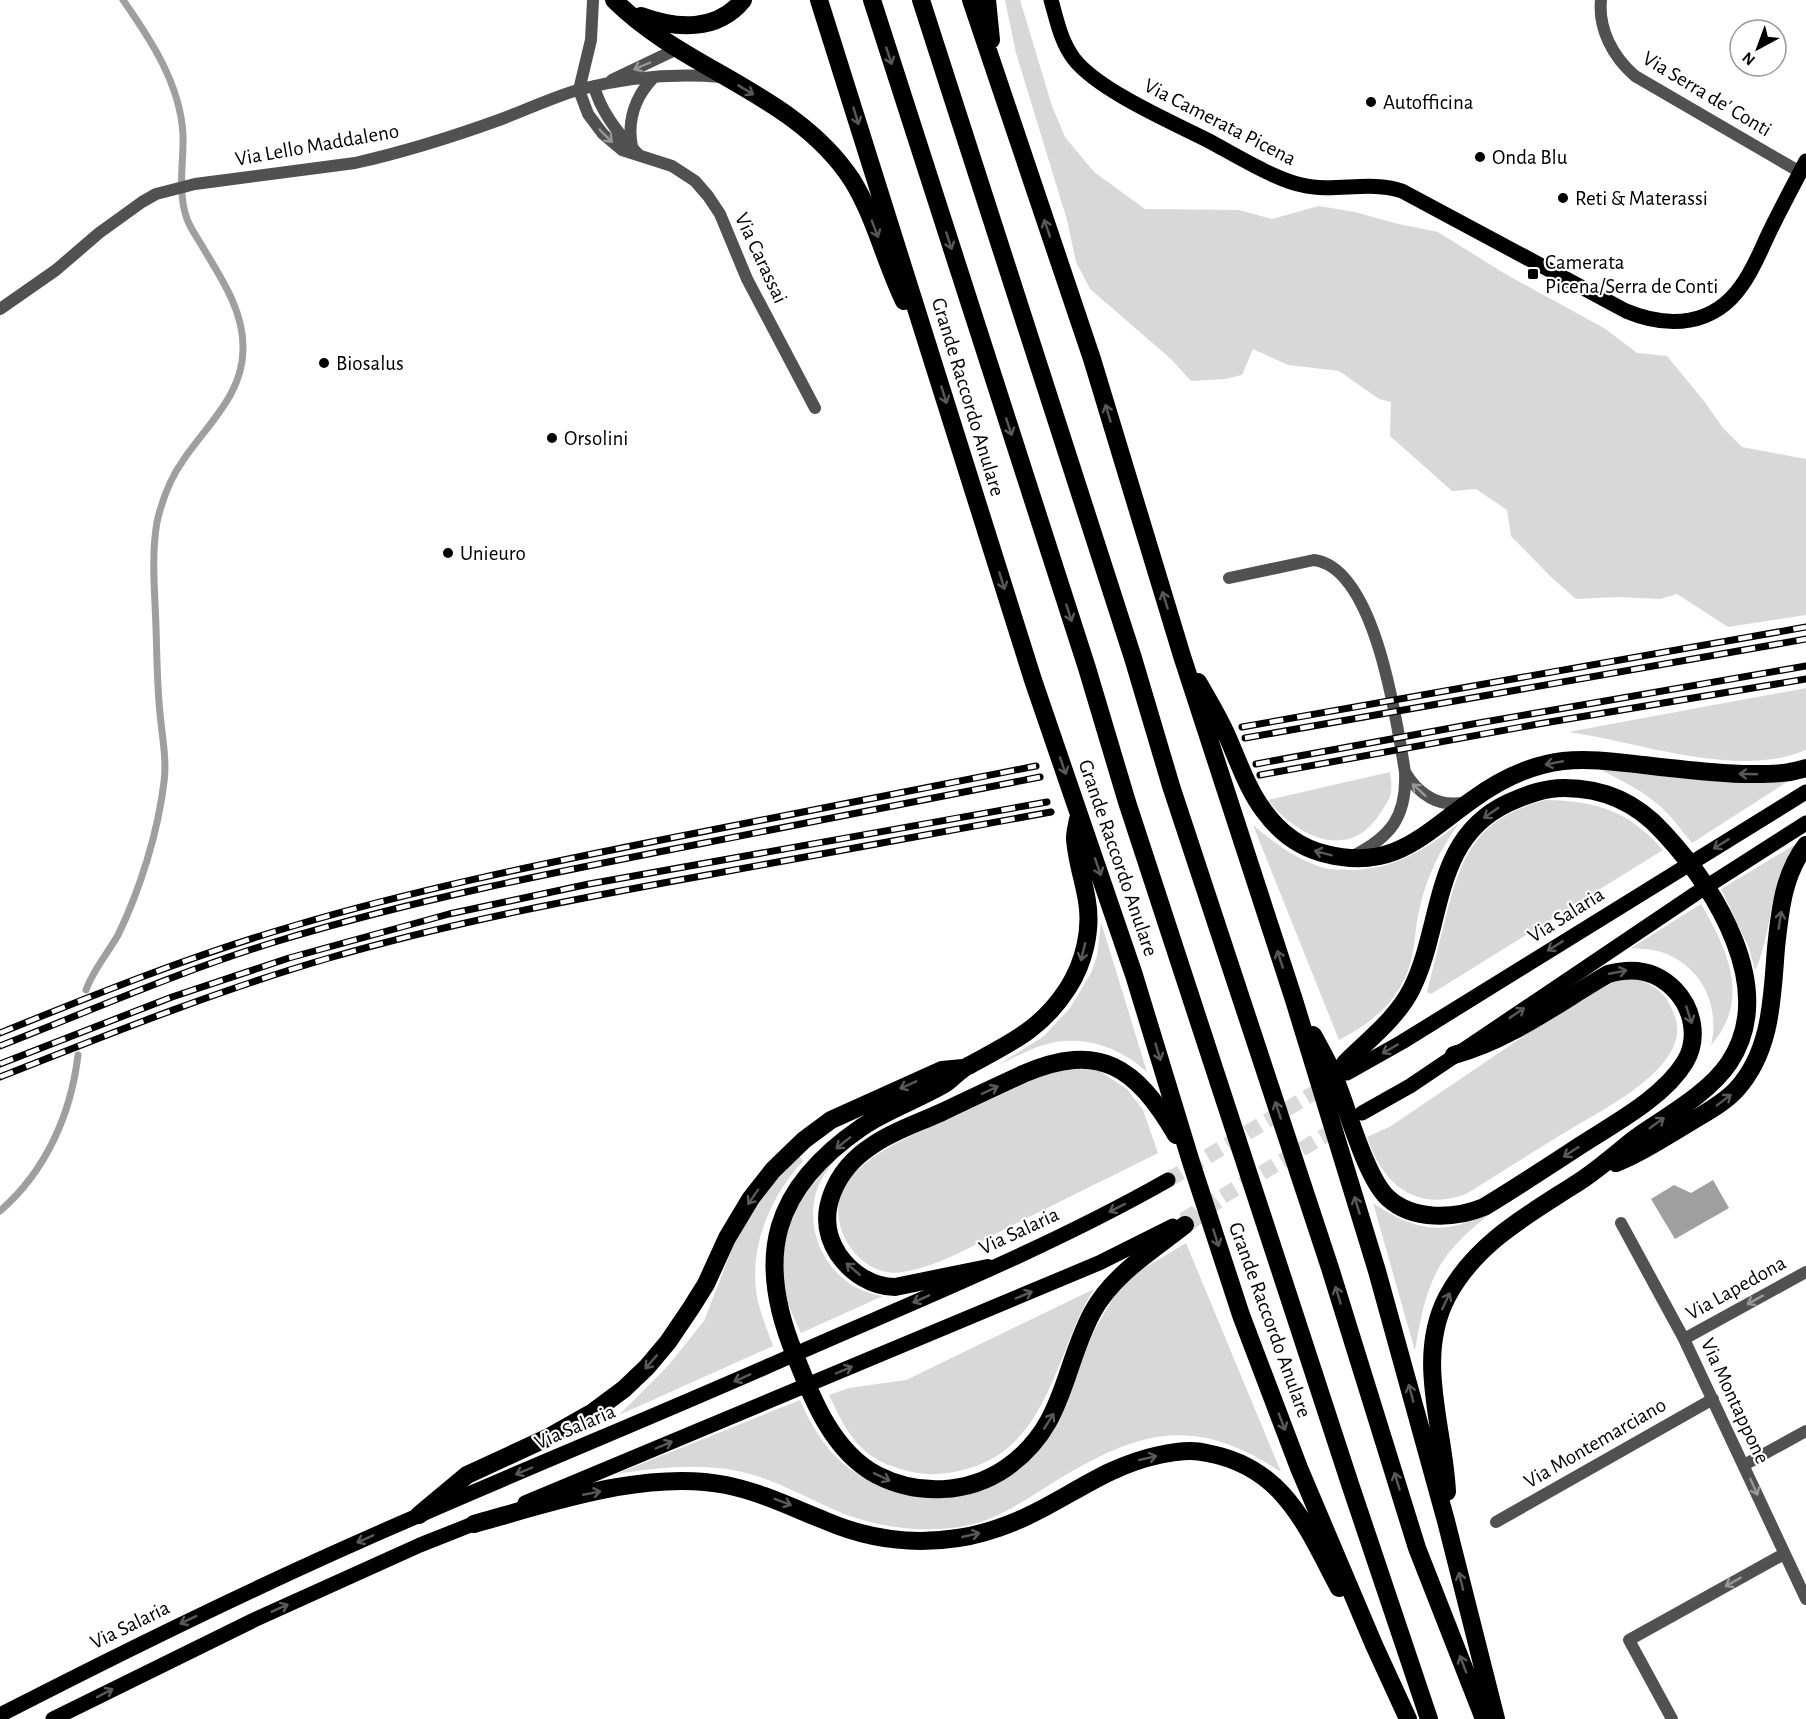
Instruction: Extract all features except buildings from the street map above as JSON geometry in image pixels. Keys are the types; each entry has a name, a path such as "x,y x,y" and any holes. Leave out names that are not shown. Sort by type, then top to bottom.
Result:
{"highway":[{"path":"679,48 735,10 743,0"},
{"name":"Grande Raccordo Anulare","path":"819,0 1033,680 1134,975 1241,1315 1299,1468 1408,1719"},
{"name":"Grande Raccordo Anulare","path":"872,0 1087,668 1127,802 1429,1719"},
{"path":"921,0 1133,658 1171,786 1330,1268 1418,1548 1484,1719"},
{"path":"971,0 1092,359 1182,656 1294,1000 1377,1270 1446,1521 1496,1719"},
{"path":"987,0 993,69"},
{"path":"619,5 657,22 675,26 700,24 725,17"},
{"path":"619,5 646,28 786,113 803,126 841,166 860,195 898,289 926,339"},
{"path":"1182,656 1216,712 1255,797 1274,824 1292,840 1324,854 1349,858 1378,856 1408,846 1502,781 1544,765 1578,759 1719,773 1781,774 1806,768"},
{"path":"1346,1068 1394,1015 1410,991 1422,964 1439,897 1453,857 1464,839 1483,818 1499,807 1542,790 1584,789 1613,796 1643,813 1672,842 1710,896 1734,939 1746,973 1747,998 1744,1025 1737,1048 1728,1064 1707,1087 1632,1141 1600,1169 1522,1218 1498,1236 1465,1270 1447,1298 1435,1338 1432,1374 1446,1483 1446,1521"},
{"path":"1079,811 1075,837 1088,905 1088,918 1085,946 1076,974 1057,1004 1033,1029 1008,1046 963,1068 946,1084 862,1127 813,1170 780,1221 775,1243 775,1289 782,1319 810,1390 837,1439 849,1454 869,1470 907,1486 926,1489 957,1488 997,1473 1027,1449 1050,1420 1063,1392 1084,1331 1092,1313 1107,1290 1184,1222"},
{"path":"1600,1169 1640,1152 1712,1108 1737,1089 1748,1075 1758,1058 1767,1033 1778,925 1785,886 1793,864 1806,844"},
{"path":"1294,1000 1332,1071 1367,1163 1380,1189 1392,1201 1406,1209 1442,1216 1461,1215 1484,1207 1639,1106 1671,1079 1686,1060 1692,1043 1692,1024 1688,1008 1682,998 1664,980 1651,972 1641,970 1618,971 1608,974 1498,1039 1477,1049 1454,1055"},
{"path":"988,1268 895,1287 886,1287 866,1280 840,1257 828,1229 828,1205 838,1180 854,1160 881,1140 1045,1065 1077,1059 1112,1066 1138,1082 1169,1123 1191,1162"},
{"path":"418,1515 467,1475 548,1438 593,1412 624,1389 647,1367 668,1342 706,1284 727,1238 751,1198 773,1170 804,1140 831,1120 942,1070 963,1068"},
{"path":"474,1524 575,1496 625,1487 686,1481 718,1483 751,1491 833,1524 879,1538 902,1541 946,1540 986,1532 1020,1520 1112,1469 1140,1459 1187,1450 1206,1452 1255,1470 1282,1492 1308,1527 1341,1594 1374,1645"}],"main road":[{"name":"Via Camerata Picena","path":"1052,0 1062,38 1074,59 1092,76 1115,92 1293,183 1309,187 1381,186 1402,191 1626,311 1656,321 1677,322 1698,318 1712,312 1729,300 1742,285 1754,264 1803,166"},
{"name":"Via Salaria","path":"1346,1068 1402,1042 1806,792"},
{"path":"1362,1113 1410,1086 1806,823"},
{"name":"Via Salaria","path":"0,1715 152,1636 418,1515 680,1406 988,1268 1108,1212 1168,1180"},
{"path":"53,1719 254,1620 420,1545 1099,1263 1184,1222"}],"street":[{"path":"581,96 591,40 593,0"},
{"name":"Via Serra de' Conti","path":"1601,0 1601,15 1605,32 1612,48 1628,70 1652,87 1803,166"},
{"path":"599,89 679,48"},
{"path":"599,89 653,78 695,75 725,77"},
{"path":"637,152 630,135 632,114 640,94 653,78"},
{"path":"599,89 609,119 637,152"},
{"name":"Via Lello Maddaleno","path":"0,309 48,276 99,233 142,202 164,191 195,184 355,163 381,157 599,89"},
{"name":"Via Carassai","path":"581,96 597,127 611,142 622,150 637,152 683,172 695,181 710,199 720,214 742,269 815,408"},
{"path":"1229,578 1314,560 1327,564 1344,578 1361,606 1387,673 1405,772 1404,803 1398,818 1376,842 1349,858"},
{"path":"1405,772 1417,790 1434,800 1454,804 1473,799"},
{"name":"Via Montappone","path":"1621,1223 1684,1339 1784,1554 1805,1594"},
{"name":"Via Lapedona","path":"1684,1339 1806,1272"},
{"name":"Via Montemarciano","path":"1497,1522 1713,1399"},
{"path":"1744,1465 1806,1431"},
{"path":"1672,1719 1629,1640 1784,1554"}],"shaded area":[{"path":"1005,0 1020,0 1052,106 1065,137 1094,172 1145,209 1239,210 1272,219 1319,206 1355,212 1438,232 1507,275 1604,328 1637,353 1667,356 1723,428 1742,447 1806,459 1806,615 1728,627 1677,594 1660,599 1618,597 1576,599 1511,536 1507,510 1476,489 1452,491 1390,436 1391,402 1379,399 1339,371 1288,365 1253,349 1242,375 1225,379 1191,381 1171,359 1090,289 1076,262 1067,220 1016,53"},
{"path":"1806,688 1806,750 1779,758 1750,761 1719,760 1568,732"},
{"path":"1599,769 1718,781 1790,780 1692,843 1670,816 1652,799"},
{"path":"1390,772 1391,790 1387,803 1366,829 1353,838 1322,839 1307,833 1280,813 1268,800"},
{"path":"1546,800 1581,803 1611,811 1638,826 1663,850 1431,994 1427,992 1451,897 1458,876 1475,842 1503,817"},
{"path":"1459,823 1445,844 1430,875 1422,898 1413,952 1405,978 1391,1001 1373,1019 1339,1040 1253,825 1295,856 1327,869 1347,870 1393,863 1421,850"},
{"path":"1799,842 1789,856 1776,887 1766,938 1755,971 1749,948 1721,889"},
{"path":"1701,904 1727,957 1733,993 1723,1028 1711,1045 1713,1016 1706,990 1698,978 1689,968 1664,953 1631,948"},
{"path":"1101,922 1147,1072 1110,1048 1083,1041 1055,1042 1040,1046 998,1065 1044,1036 1070,1008 1091,973 1097,956"},
{"path":"1635,978 1649,984 1664,995 1674,1014 1677,1033 1671,1051 1658,1069 1640,1085 1466,1194 1448,1199 1431,1200 1403,1190 1391,1180 1373,1153 1367,1137 1391,1126 1602,983"},
{"path":"1058,1068 1098,1070 1127,1089 1143,1110 1158,1153 957,1254 930,1265 903,1272 886,1272 870,1266 857,1256 840,1226 838,1209 841,1193 850,1178 861,1167 885,1149"},
{"path":"850,1143 830,1166 818,1186 813,1211 814,1228 819,1245 837,1273 850,1284 866,1292 883,1296 801,1333 780,1277 779,1259 782,1242 795,1210 804,1196 826,1169"},
{"path":"796,1152 803,1161 780,1191 771,1208 758,1245 755,1283 758,1302 773,1346 619,1415 667,1367 704,1321 734,1244 759,1199"},
{"path":"1713,1180 1729,1208 1675,1239 1651,1199 1674,1185 1691,1193"},
{"path":"1373,1203 1403,1220 1437,1228 1466,1222 1499,1206 1470,1230 1438,1268 1425,1303 1415,1351"},
{"path":"1186,1243 1281,1472 1248,1453 1218,1441 1189,1436 1162,1436 1134,1442 1106,1453 1007,1511 987,1520 965,1526 932,1529 882,1525 866,1521 775,1483 738,1471 692,1467 661,1468 616,1474 800,1400 828,1448 859,1475 878,1483 964,1493 1056,1421 1095,1329 1119,1288 1141,1270"},
{"path":"1094,1289 1047,1394 1033,1419 1016,1440 994,1457 966,1469 926,1474 912,1472 881,1461 859,1446 843,1424 829,1395 849,1388 906,1380"}],"waterway":[{"path":"86,990 118,935 134,899 153,841 164,782 165,765 158,692 154,588 154,548 157,522 164,497 175,473 231,394 237,380 243,349 240,323 231,298 191,227 184,208 182,198 183,134 181,116 170,80 144,31 123,0"},
{"path":"0,1211 31,1178 54,1140 69,1099 78,1055"}],"tunnel":[{"path":"1168,1180 1329,1084"},
{"path":"1183,1220 1344,1124"},
{"path":"1185,1225 1217,1200"}],"railway":[{"path":"1242,727 1806,627"},
{"path":"1245,738 1806,639"},
{"path":"1256,764 1806,666"},
{"path":"1260,775 1538,724 1806,679"},
{"path":"0,1033 219,949 384,901 568,859 1036,766"},
{"path":"0,1046 207,965 329,926 482,888 586,866 1040,777"},
{"path":"0,1064 172,997 289,958 449,914 589,884 1047,802"},
{"path":"0,1077 245,984 329,958 423,933 612,893 1051,812"}],"place":[{"name":"Autofficina","path":"1371,102"},
{"name":"Onda Blu","path":"1480,157"},
{"name":"Reti & Materassi","path":"1563,198"},
{"name":"Camerata Picena/Serra de Conti","path":"1533,274"},
{"name":"Biosalus","path":"324,363"},
{"name":"Orsolini","path":"552,438"},
{"name":"Unieuro","path":"448,553"}]}
